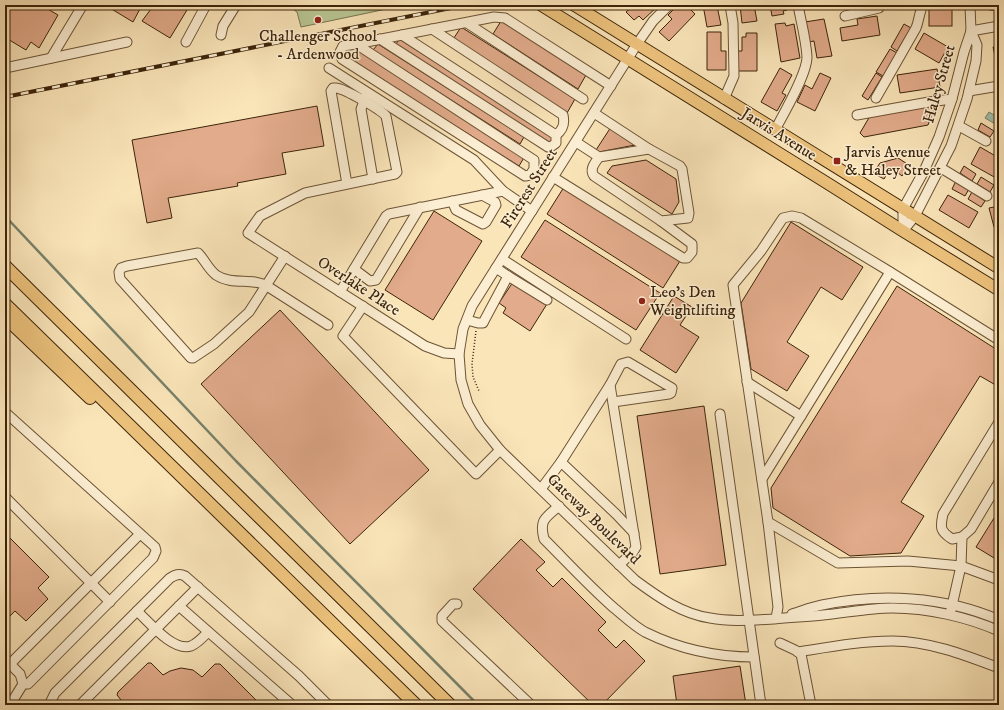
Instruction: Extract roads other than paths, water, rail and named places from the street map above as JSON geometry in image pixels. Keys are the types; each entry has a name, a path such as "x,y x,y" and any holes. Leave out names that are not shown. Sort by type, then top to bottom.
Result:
{"highway":[{"path":"5,266 450,705"},
{"path":"5,304 416,705"},
{"path":"5,317 405,705"}],"main road":[{"name":"Jarvis Avenue","path":"542,5 999,290"},
{"name":"Jarvis Avenue","path":"574,5 999,268"}],"street":[{"path":"186,42 206,5"},
{"path":"221,35 223,26 236,5"},
{"name":"Fircrest Street","path":"459,354 463,329 472,306 637,44 653,21 669,5"},
{"path":"724,99 734,76 733,23 730,5"},
{"path":"775,130 801,80 807,58 798,5"},
{"path":"876,98 918,23 920,11 923,5"},
{"name":"Haley Street","path":"903,231 903,209 940,138 952,99 971,31 970,5"},
{"path":"51,58 81,8"},
{"path":"844,16 862,8 879,8"},
{"path":"356,44 534,160 534,169 530,174 524,176 342,59 340,52 343,46 494,17 505,18 611,86"},
{"path":"467,22 583,98"},
{"path":"971,31 999,26"},
{"path":"432,29 563,115 565,122 561,132 556,135"},
{"name":"Haley Street","path":"903,231 915,216 951,146 959,126 976,61 977,45 971,31"},
{"path":"402,35 556,135"},
{"path":"380,39 548,147 556,143 556,135"},
{"path":"5,68 127,42"},
{"path":"330,68 366,97 386,116 397,170 395,174 347,184 332,90 338,88 366,97 474,160 503,191 532,210"},
{"path":"969,90 999,86"},
{"path":"366,97 361,109 373,179"},
{"path":"857,115 952,99"},
{"path":"594,112 649,149 681,167 687,199 688,219 661,221"},
{"path":"959,126 986,141"},
{"path":"576,142 599,157 649,149"},
{"path":"554,177 683,258 688,256 693,250 692,244 592,174 592,169 599,157"},
{"path":"940,168 987,196"},
{"name":"Overlake Place","path":"347,184 305,193 260,216 248,232 425,346 444,353 459,354"},
{"path":"340,292 386,216 391,212 503,191"},
{"path":"452,201 456,210 483,224 486,222 496,205 495,202 482,195"},
{"path":"354,269 370,280 376,280 420,207"},
{"path":"776,618 778,607 768,522 733,285 761,251 783,218 792,216 801,218 999,340"},
{"path":"285,256 267,286 250,312 214,344 193,358 191,358 120,279 118,272 121,268 127,266 198,253 211,271 224,279 240,282 260,282 267,286 328,325"},
{"path":"502,259 626,339"},
{"path":"496,268 547,300"},
{"path":"762,479 890,272"},
{"path":"467,320 481,323 484,320 508,276"},
{"path":"363,306 343,336 476,474 500,450"},
{"name":"Gateway Boulevard","path":"459,354 461,380 468,404 480,424 500,450 635,580 659,597 682,610 710,618 749,621 893,608 927,611 949,615 986,625 999,631"},
{"path":"541,489 562,462 622,364 628,362 672,388 671,393 669,394 613,402"},
{"path":"747,382 801,416"},
{"path":"610,385 636,547 620,565"},
{"path":"5,412 155,547 156,551 154,558 28,684 23,684"},
{"path":"720,414 762,705"},
{"path":"999,422 943,514 941,526 943,533 952,539 962,537 971,529 999,482"},
{"path":"562,462 634,533"},
{"path":"5,498 92,582 110,602"},
{"path":"559,506 545,518 541,528 544,539 601,597 629,621 644,632 687,649 716,655 754,657"},
{"path":"768,522 838,564 870,561 908,561 961,566 999,580"},
{"path":"10,705 23,684 20,674 8,661 92,582 140,534"},
{"path":"949,615 961,566 962,537"},
{"path":"50,705 55,693 137,611 174,576 182,574 299,676 328,705"},
{"path":"80,705 198,587"},
{"name":"Gateway Boulevard","path":"776,618 822,605 857,600 893,598 928,601 989,615 999,620"},
{"path":"457,604 453,604 442,616 442,621 531,705"},
{"path":"179,606 292,705"},
{"path":"137,611 171,642 178,646 187,647 193,645 208,632"},
{"path":"798,652 858,643 894,641 940,648 971,657 999,668"},
{"path":"780,643 798,652 802,657 811,705"}],"waterway":[{"path":"5,216 236,461 478,705"}],"railway":[{"path":"5,97 466,5"}],"place":[{"name":"Challenger School - Ardenwood","path":"318,20"},
{"name":"Jarvis Avenue & Haley Street","path":"837,161"},
{"name":"Leo's Den Weightlifting","path":"642,301"}]}
